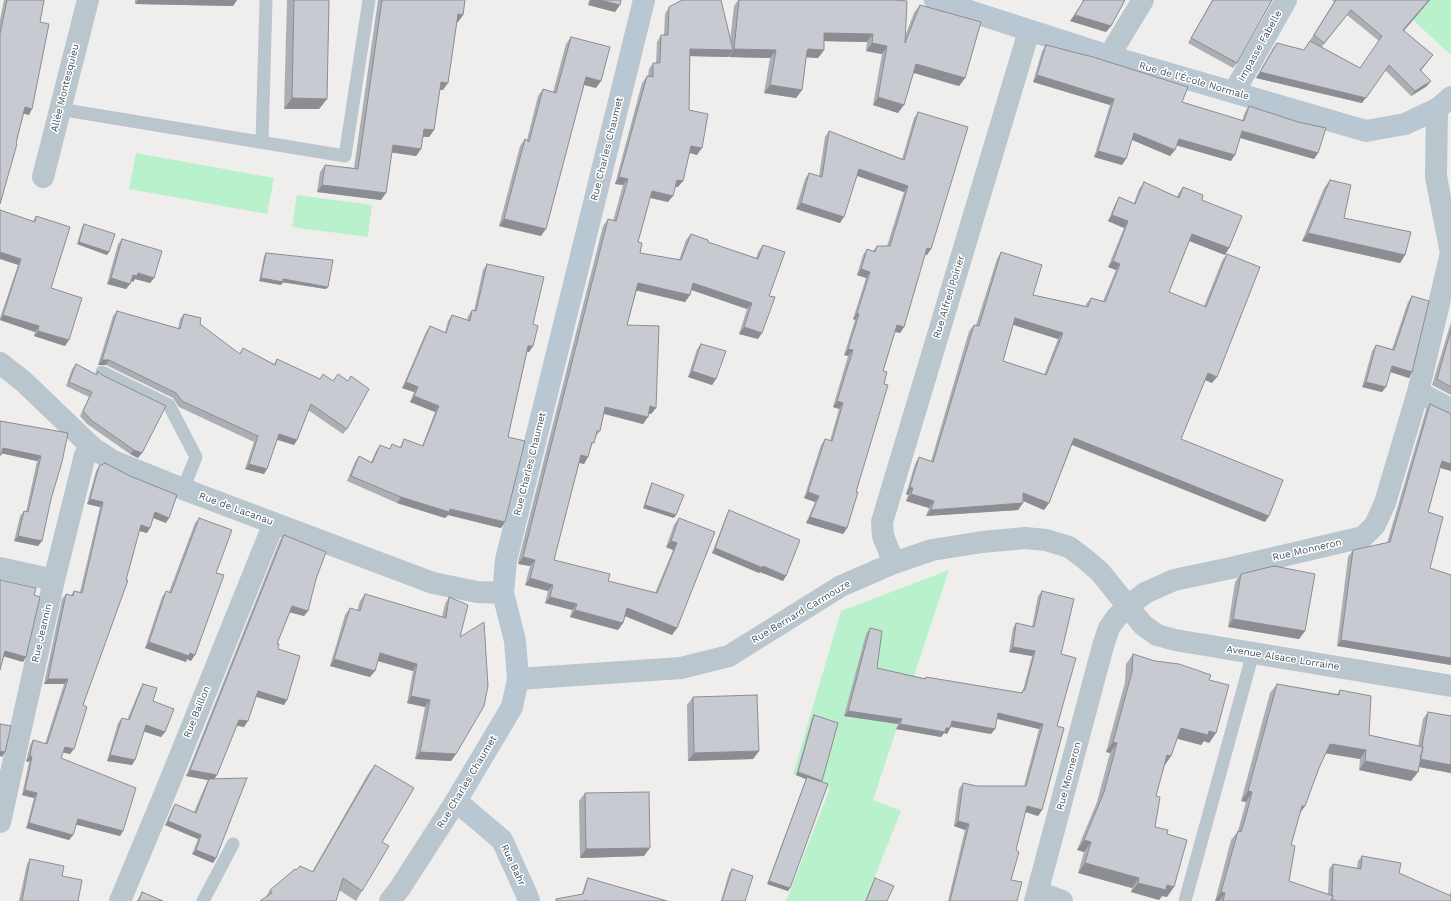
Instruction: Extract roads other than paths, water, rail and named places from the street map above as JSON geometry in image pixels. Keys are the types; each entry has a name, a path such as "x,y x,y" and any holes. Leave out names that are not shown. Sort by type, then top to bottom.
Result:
{"street":[{"name":"Allée Montesquieu","path":"43,177 59,109 88,0"},
{"name":"Rue Charles Chaumet","path":"390,901 456,801 512,707 518,679 515,641 503,593 506,560 644,0"},
{"name":"Rue de l'École Normale","path":"935,0 1109,56 1366,131 1404,124 1444,103"},
{"path":"1109,56 1143,0"},
{"name":"Impasse Fabelle","path":"1234,92 1286,0"},
{"name":"Rue Alfred Poirier","path":"894,563 883,536 882,522 1029,31"},
{"name":"Rue Monneron","path":"1037,897 1104,646 1110,628 1128,606 1154,588 1174,580 1363,537 1375,525 1385,503 1418,392 1451,252 1436,176 1444,103"},
{"name":"Rue de Lacanau","path":"0,364 23,381 93,448 112,461 433,583 477,592 503,593"},
{"path":"1418,392 1451,410"},
{"name":"Rue Jeannin","path":"0,822 54,580 85,455 93,448"},
{"name":"Rue Baillon","path":"120,901 274,523"},
{"name":"Rue Bernard Carmouze","path":"518,679 681,668 729,656 842,586 894,563 932,550 977,543 1025,538 1046,540 1069,547 1085,558 1100,572 1128,606"},
{"path":"0,568 54,580"},
{"name":"Avenue Alsace Lorraine","path":"1128,606 1143,625 1157,635 1175,640 1451,686"},
{"name":"Rue Bahr","path":"456,801 502,840 526,893 528,901"},
{"path":"1037,897 1062,901"}],"lane":[{"path":"262,142 266,0"},
{"path":"59,109 345,156 369,0"},
{"path":"102,372 169,405 196,457 183,489"},
{"path":"1184,901 1253,653"},
{"path":"203,901 233,844"}]}
